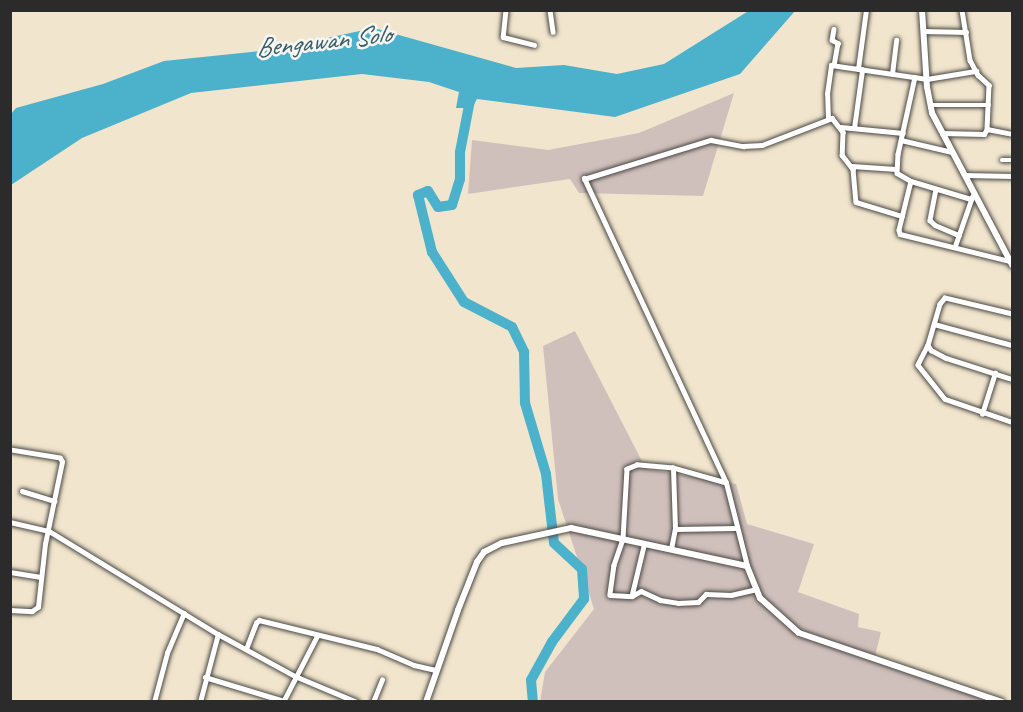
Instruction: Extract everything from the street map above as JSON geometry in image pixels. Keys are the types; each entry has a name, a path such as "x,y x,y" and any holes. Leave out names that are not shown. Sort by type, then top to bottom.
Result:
{"street":[{"path":"506,10 503,37 534,45"},
{"path":"550,10 553,32"},
{"path":"854,128 866,10"},
{"path":"922,10 930,105 942,134 1012,263"},
{"path":"942,134 984,134 987,129 989,85 976,71 969,56 962,10"},
{"path":"834,29 832,40 838,43 834,65"},
{"path":"923,32 966,32"},
{"path":"892,74 896,40"},
{"path":"828,119 830,66 927,79 976,71"},
{"path":"915,77 896,169 899,176 971,199"},
{"path":"930,105 989,105"},
{"path":"896,169 852,166 842,157 841,127 835,119 828,119 762,145 743,146 711,140 584,179 726,483 747,566 756,589 769,608 799,633 1002,702"},
{"path":"841,127 903,133"},
{"path":"987,129 1012,134"},
{"path":"901,140 952,152"},
{"path":"1002,160 1012,160"},
{"path":"852,166 857,204 902,216"},
{"path":"965,175 1012,176"},
{"path":"911,181 898,231 900,234 955,246 1012,263"},
{"path":"936,189 930,220 935,225 959,235"},
{"path":"955,246 973,191"},
{"path":"1012,314 945,298 928,345 918,362 922,372 945,399 982,414 1012,422"},
{"path":"934,324 1012,345"},
{"path":"928,345 939,355 1012,379"},
{"path":"982,414 995,373"},
{"path":"10,610 36,610 40,602 43,552 62,459 11,449"},
{"path":"726,483 674,468 637,465 627,469 623,539 614,565 610,595 632,596 641,591 660,600 694,602 706,594 731,595 756,589"},
{"path":"670,549 675,529 674,468"},
{"path":"22,491 55,501"},
{"path":"10,522 49,531 218,634 295,676 346,700 357,702"},
{"path":"426,702 480,556 495,545 556,530 575,528 747,566"},
{"path":"675,529 736,528"},
{"path":"632,596 644,544"},
{"path":"10,572 41,577"},
{"path":"154,702 167,652 184,613"},
{"path":"246,649 258,620 377,649 414,665 436,670"},
{"path":"200,702 218,634"},
{"path":"205,677 284,701 317,636"},
{"path":"373,702 382,680"}],"shaded area":[{"path":"734,93 703,196 579,193 570,179 468,194 472,140 548,150 639,133"},
{"path":"575,331 646,469 736,484 747,524 814,544 798,592 859,614 858,627 881,632 874,660 990,701 540,702 545,672 594,609 558,499 543,346"}],"water":[{"name":"Bengawan Solo","path":"750,10 795,11 740,74 615,117 477,99 472,108 456,108 459,92 429,82 362,74 191,93 82,138 11,185 11,114 16,108 103,84 164,61 270,50 374,28 516,68 564,65 617,74 664,64"}],"waterway":[{"path":"471,95 460,152 460,179 452,205 438,207 428,191 418,195 432,252 464,302 512,327 524,352 525,403 546,474 554,543 582,569 584,599 552,642 531,680 533,702"}]}
